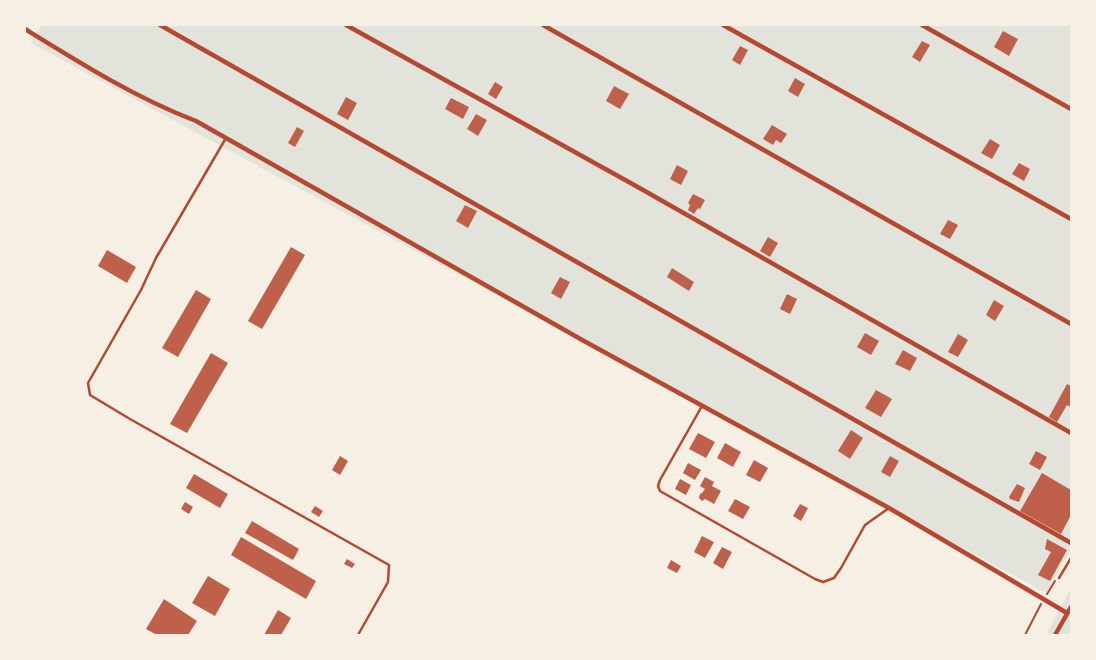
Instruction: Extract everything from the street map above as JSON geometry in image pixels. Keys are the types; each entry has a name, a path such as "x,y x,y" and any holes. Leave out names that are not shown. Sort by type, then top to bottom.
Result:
{"street":[{"path":"160,25 1070,542"},
{"path":"346,25 636,186 1071,433"},
{"path":"542,25 1071,324"},
{"path":"723,25 1071,219"},
{"path":"922,25 1071,109"},
{"path":"25,29 68,56 165,109 196,121 576,336 889,508 1068,613"},
{"path":"1056,635 1071,607"}],"lane":[{"path":"226,138 156,258 88,383 88,390 90,395 130,419 389,565 388,582 358,635"},
{"path":"702,404 660,480 658,486 660,491 815,579 823,582 834,578 865,525 889,508"},
{"path":"1059,578 1071,558"}],"shaded area":[{"path":"42,25 1071,25 1071,549 1046,593 31,43"},
{"path":"1071,588 1071,635 1046,635"}],"building":[{"path":"1003,31 1018,39 1009,56 994,47"},
{"path":"922,41 930,45 920,62 912,57"},
{"path":"740,46 748,50 740,65 732,60"},
{"path":"795,78 805,84 798,97 788,91"},
{"path":"495,82 503,87 496,99 488,94"},
{"path":"614,86 629,94 620,109 606,101"},
{"path":"346,97 357,103 348,120 337,114"},
{"path":"451,98 469,107 463,119 445,109"},
{"path":"476,114 487,120 478,136 467,129"},
{"path":"772,125 787,134 781,143 776,140 773,145 763,139"},
{"path":"297,127 304,131 295,147 288,143"},
{"path":"990,139 1000,145 992,159 981,153"},
{"path":"1019,163 1030,169 1024,181 1012,174"},
{"path":"677,165 688,171 681,185 670,179"},
{"path":"693,194 705,200 700,209 698,208 694,214 688,210 690,205 688,203"},
{"path":"465,205 477,211 468,228 456,221"},
{"path":"948,220 958,225 950,239 940,234"},
{"path":"768,237 778,243 770,257 760,251"},
{"path":"291,247 305,255 262,329 248,321"},
{"path":"107,250 136,267 127,283 98,266"},
{"path":"672,268 694,282 689,291 667,277"},
{"path":"560,277 570,282 561,299 551,293"},
{"path":"196,290 211,299 178,357 162,348"},
{"path":"787,294 797,299 790,314 780,309"},
{"path":"994,300 1004,306 995,321 986,315"},
{"path":"865,333 879,341 871,355 857,347"},
{"path":"958,334 968,340 958,357 948,352"},
{"path":"903,350 917,358 910,371 895,364"},
{"path":"211,353 228,363 187,433 170,424"},
{"path":"1067,384 1071,386 1071,407 1067,405 1057,422 1049,417"},
{"path":"876,390 892,399 881,417 865,408"},
{"path":"851,430 863,438 850,459 838,451"},
{"path":"698,433 715,442 706,458 689,449"},
{"path":"725,443 741,452 733,467 717,458"},
{"path":"1036,451 1047,457 1040,470 1029,464"},
{"path":"340,456 348,461 340,475 332,470"},
{"path":"890,456 899,461 890,477 881,472"},
{"path":"754,460 768,468 760,482 746,475"},
{"path":"688,463 701,470 695,480 683,473"},
{"path":"1042,473 1071,490 1071,515 1061,534 1020,511"},
{"path":"194,474 228,494 220,508 186,488"},
{"path":"705,477 714,482 712,486 721,491 714,504 705,499 702,501 699,498 705,489 700,486"},
{"path":"680,479 691,485 686,495 675,489"},
{"path":"1017,484 1025,488 1019,502 1009,497"},
{"path":"735,499 750,507 743,519 728,511"},
{"path":"185,502 193,507 189,514 181,509"},
{"path":"800,504 808,508 801,521 793,516"},
{"path":"315,506 323,511 319,517 311,512"},
{"path":"252,521 299,549 293,560 245,533"},
{"path":"702,536 714,542 705,558 694,552"},
{"path":"241,537 316,581 306,599 231,555"},
{"path":"1047,539 1067,550 1050,581 1038,575 1051,552 1045,549"},
{"path":"722,547 732,552 723,569 713,563"},
{"path":"347,559 355,564 352,568 344,564"},
{"path":"671,560 681,566 677,573 667,568"},
{"path":"208,576 230,589 215,616 192,603"},
{"path":"164,599 197,621 188,635 157,635 146,629"},
{"path":"278,610 291,618 281,635 264,635"}]}
